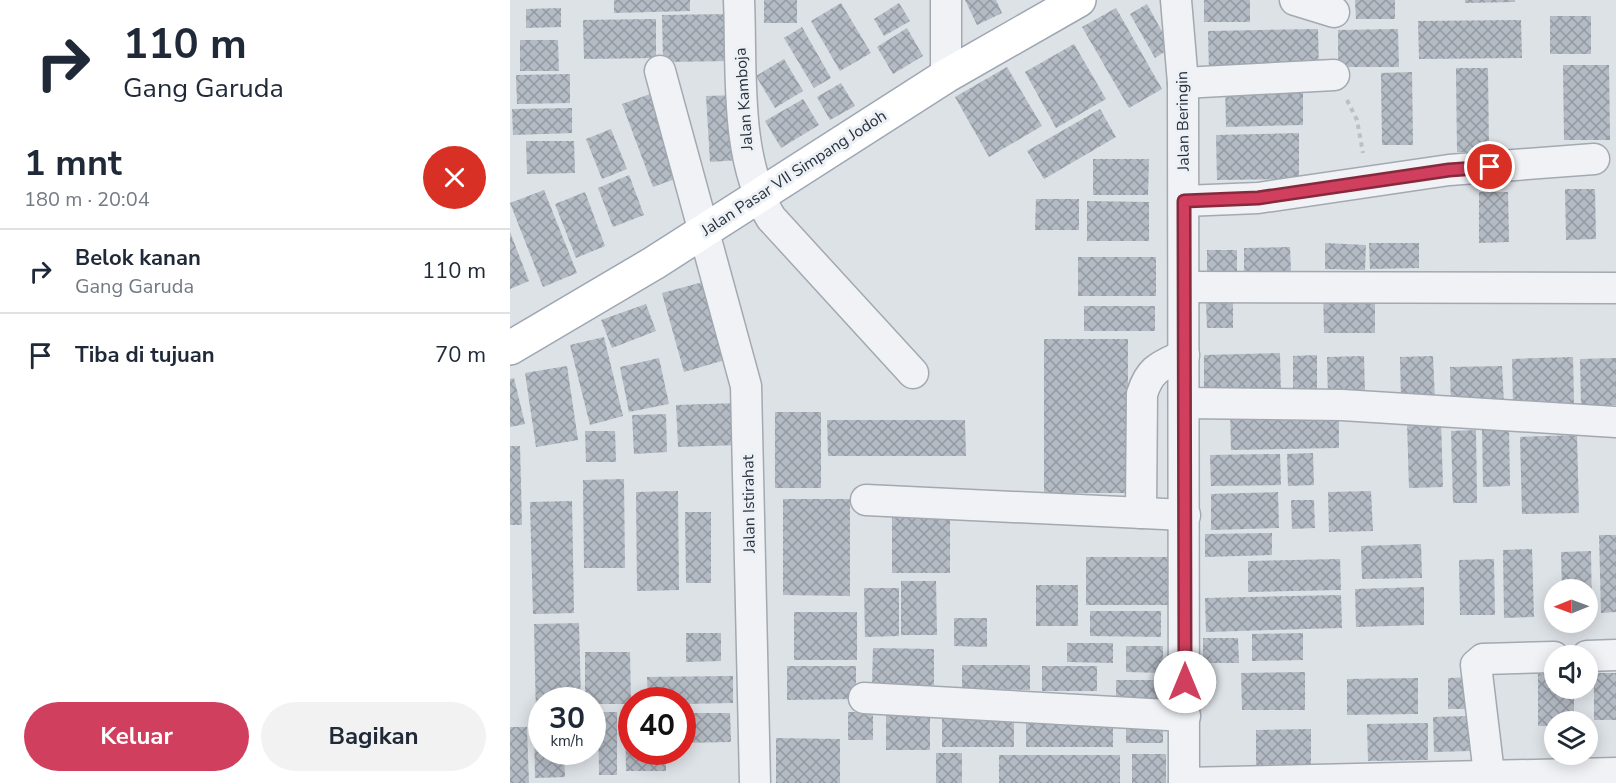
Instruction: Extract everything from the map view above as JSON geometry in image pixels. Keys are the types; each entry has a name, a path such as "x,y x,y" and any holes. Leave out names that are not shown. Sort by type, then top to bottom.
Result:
{"main road":[{"name":"Jalan Pasar VII Simpang Jodoh","path":"510,348 706,230 946,76 1079,0"}],"street":[{"name":"Jalan Kamboja","path":"740,0 743,106 749,170 758,197 771,218 913,373"},
{"path":"946,0 946,76"},
{"name":"Jalan Beringin","path":"1176,0 1183,83 1184,783"},
{"path":"1295,0 1334,12"},
{"name":"Jalan Istirahat","path":"660,71 706,230 746,386 755,783"},
{"path":"1183,83 1334,75"},
{"path":"1184,201 1258,198 1449,170 1594,159"},
{"path":"1184,287 1616,288"},
{"path":"1141,513 1142,394 1147,376 1159,367 1184,355"},
{"path":"1185,403 1342,405 1616,422"},
{"path":"866,500 1185,515"},
{"path":"1598,656 1616,655"},
{"path":"1489,774 1476,665 1478,662 1544,658"},
{"path":"864,698 1185,716"},
{"path":"1184,783 1489,774 1616,773"}],"path":[{"path":"1334,75 1357,120 1367,183"}],"building":[{"path":"614,0 690,0 690,11 614,13"},
{"path":"764,0 797,0 797,23 764,23"},
{"path":"965,0 996,0 1002,13 977,25"},
{"path":"1204,0 1250,0 1250,22 1204,22"},
{"path":"1355,0 1395,0 1395,19 1356,19"},
{"path":"1465,0 1515,0 1515,2 1465,3"},
{"path":"841,3 871,53 840,71 811,21"},
{"path":"899,3 910,21 884,36 874,19"},
{"path":"1147,4 1171,48 1155,58 1130,14"},
{"path":"561,8 561,27 526,28 526,9"},
{"path":"1116,8 1162,89 1129,108 1082,27"},
{"path":"730,14 731,61 663,62 662,15"},
{"path":"1550,16 1591,16 1591,54 1550,54"},
{"path":"656,19 656,58 584,59 583,20"},
{"path":"1521,20 1522,58 1419,59 1418,21"},
{"path":"802,27 831,78 814,88 784,38"},
{"path":"907,28 923,56 893,74 877,47"},
{"path":"1318,29 1319,71 1209,72 1208,31"},
{"path":"1398,29 1399,67 1338,67 1338,30"},
{"path":"520,40 558,40 559,71 520,71"},
{"path":"1074,44 1106,99 1056,128 1025,72"},
{"path":"784,59 803,91 775,108 756,76"},
{"path":"1563,65 1609,65 1610,140 1564,140"},
{"path":"1007,67 1042,126 989,157 955,97"},
{"path":"1456,68 1488,68 1489,152 1457,152"},
{"path":"1412,72 1413,145 1382,145 1381,73"},
{"path":"570,74 570,103 517,104 516,75"},
{"path":"841,83 855,106 830,120 817,97"},
{"path":"1303,83 1303,125 1226,127 1225,84"},
{"path":"653,93 683,176 653,187 622,104"},
{"path":"736,95 740,160 710,162 706,96"},
{"path":"803,99 819,125 781,148 765,121"},
{"path":"572,108 572,133 513,135 512,109"},
{"path":"1100,109 1116,137 1044,179 1027,151"},
{"path":"611,129 627,169 602,179 586,139"},
{"path":"1299,133 1299,179 1217,180 1216,135"},
{"path":"526,141 574,141 575,173 527,174"},
{"path":"1093,159 1149,159 1148,195 1093,195"},
{"path":"629,175 644,215 613,227 598,188"},
{"path":"1565,189 1595,189 1596,239 1566,240"},
{"path":"544,190 577,273 543,287 510,203"},
{"path":"585,192 605,246 576,258 555,204"},
{"path":"1479,192 1508,192 1509,242 1479,243"},
{"path":"1036,199 1079,199 1079,230 1035,230"},
{"path":"1087,201 1149,202 1149,241 1087,241"},
{"path":"510,232 529,281 510,289"},
{"path":"1325,243 1366,245 1365,270 1325,269"},
{"path":"1369,243 1419,243 1419,268 1370,269"},
{"path":"1290,247 1291,271 1244,271 1244,248"},
{"path":"1207,250 1237,250 1237,277 1207,277"},
{"path":"1078,257 1156,257 1156,296 1078,296"},
{"path":"703,282 725,360 684,372 662,293"},
{"path":"1323,289 1375,289 1375,333 1324,333"},
{"path":"1206,303 1233,303 1233,328 1207,328"},
{"path":"646,304 656,331 612,348 601,320"},
{"path":"1084,306 1155,306 1155,331 1084,331"},
{"path":"604,337 623,416 590,425 570,345"},
{"path":"1044,339 1128,339 1128,493 1044,493"},
{"path":"1280,353 1281,395 1204,397 1204,355"},
{"path":"1317,355 1317,393 1293,394 1293,356"},
{"path":"1364,356 1365,396 1328,397 1327,357"},
{"path":"1433,356 1435,400 1401,401 1400,357"},
{"path":"1573,357 1574,405 1513,407 1512,359"},
{"path":"659,358 669,404 629,412 620,367"},
{"path":"1616,358 1616,405 1581,406 1580,359"},
{"path":"567,366 578,440 536,447 525,373"},
{"path":"1502,366 1504,404 1451,406 1450,367"},
{"path":"514,378 525,424 510,427 510,379"},
{"path":"737,403 738,445 678,447 676,405"},
{"path":"1339,408 1339,448 1231,450 1230,411"},
{"path":"775,412 821,412 821,488 775,488"},
{"path":"666,414 667,452 634,454 632,415"},
{"path":"827,420 965,420 966,456 828,456"},
{"path":"1441,421 1443,487 1409,488 1407,422"},
{"path":"1482,429 1509,429 1510,486 1483,487"},
{"path":"1476,430 1477,503 1453,503 1451,431"},
{"path":"585,431 615,431 616,462 586,462"},
{"path":"1577,435 1579,513 1522,514 1520,437"},
{"path":"510,446 520,446 522,525 510,525"},
{"path":"1313,453 1314,485 1288,486 1287,454"},
{"path":"1280,454 1281,485 1211,486 1210,455"},
{"path":"624,479 625,568 584,568 583,480"},
{"path":"678,491 679,590 637,591 636,492"},
{"path":"1371,491 1373,531 1329,532 1328,492"},
{"path":"1278,492 1279,528 1211,530 1211,494"},
{"path":"783,499 850,499 850,596 783,595"},
{"path":"1291,500 1314,500 1315,528 1292,529"},
{"path":"572,501 574,613 533,614 530,502"},
{"path":"892,510 950,510 950,573 892,573"},
{"path":"685,512 711,512 711,583 686,583"},
{"path":"1272,533 1272,555 1205,557 1205,534"},
{"path":"1599,535 1616,535 1616,612 1601,613"},
{"path":"1421,544 1422,578 1362,579 1361,546"},
{"path":"1532,549 1534,617 1504,618 1503,550"},
{"path":"1591,551 1591,579 1562,579 1561,552"},
{"path":"1086,557 1169,557 1169,605 1086,605"},
{"path":"1340,559 1341,590 1248,592 1248,561"},
{"path":"1494,559 1495,615 1460,615 1459,560"},
{"path":"901,581 936,581 937,635 901,635"},
{"path":"1036,585 1078,585 1078,626 1036,626"},
{"path":"1424,587 1424,625 1356,627 1355,589"},
{"path":"864,588 899,588 899,636 865,637"},
{"path":"1341,595 1342,628 1206,632 1205,598"},
{"path":"1090,611 1161,611 1161,637 1090,636"},
{"path":"794,612 857,612 857,660 794,660"},
{"path":"954,618 987,618 987,647 954,646"},
{"path":"579,623 581,687 535,687 534,624"},
{"path":"686,633 721,633 721,661 686,662"},
{"path":"1303,633 1303,660 1252,661 1252,634"},
{"path":"1203,638 1238,638 1239,663 1203,663"},
{"path":"1067,643 1113,643 1113,663 1067,662"},
{"path":"1126,646 1163,646 1163,673 1126,672"},
{"path":"873,648 934,649 934,685 872,685"},
{"path":"585,652 630,652 631,687 618,687 618,704 606,704 606,687 585,687"},
{"path":"962,665 1030,665 1030,690 962,689"},
{"path":"787,666 856,666 856,699 787,700"},
{"path":"1042,666 1097,666 1097,691 1042,691"},
{"path":"1305,672 1305,710 1242,710 1241,673"},
{"path":"1598,673 1616,673 1616,720 1598,720 1598,711 1594,711 1594,699 1598,699"},
{"path":"1538,674 1544,674 1544,699 1574,699 1574,711 1544,711 1544,726 1538,726"},
{"path":"733,676 733,703 696,704 696,687 647,687 647,677"},
{"path":"1475,677 1476,709 1448,709 1448,678"},
{"path":"1418,678 1418,714 1347,715 1347,679"},
{"path":"1116,680 1157,680 1157,704 1116,703"},
{"path":"886,703 930,703 930,750 886,750"},
{"path":"942,711 1014,711 1014,747 942,747"},
{"path":"606,712 617,712 617,775 599,775 599,765 606,765"},
{"path":"848,712 873,712 873,740 848,740"},
{"path":"696,713 730,713 731,742 696,743"},
{"path":"1469,716 1470,751 1434,752 1433,717"},
{"path":"1126,717 1163,718 1163,743 1126,743"},
{"path":"1026,719 1113,719 1113,747 1026,747"},
{"path":"1428,723 1428,760 1368,761 1367,724"},
{"path":"510,727 527,727 529,783 510,783"},
{"path":"1311,729 1311,764 1256,765 1256,730"},
{"path":"776,738 840,739 840,783 776,783"},
{"path":"936,753 962,753 962,783 936,783"},
{"path":"1132,754 1166,754 1166,783 1132,783"},
{"path":"999,755 1120,755 1120,783 999,783"},
{"path":"535,765 565,765 565,777 535,778"},
{"path":"626,765 666,765 666,771 626,771"}],"route":[{"path":"1185,682 1184,201 1258,198 1326,190 1449,170 1490,167"}]}
